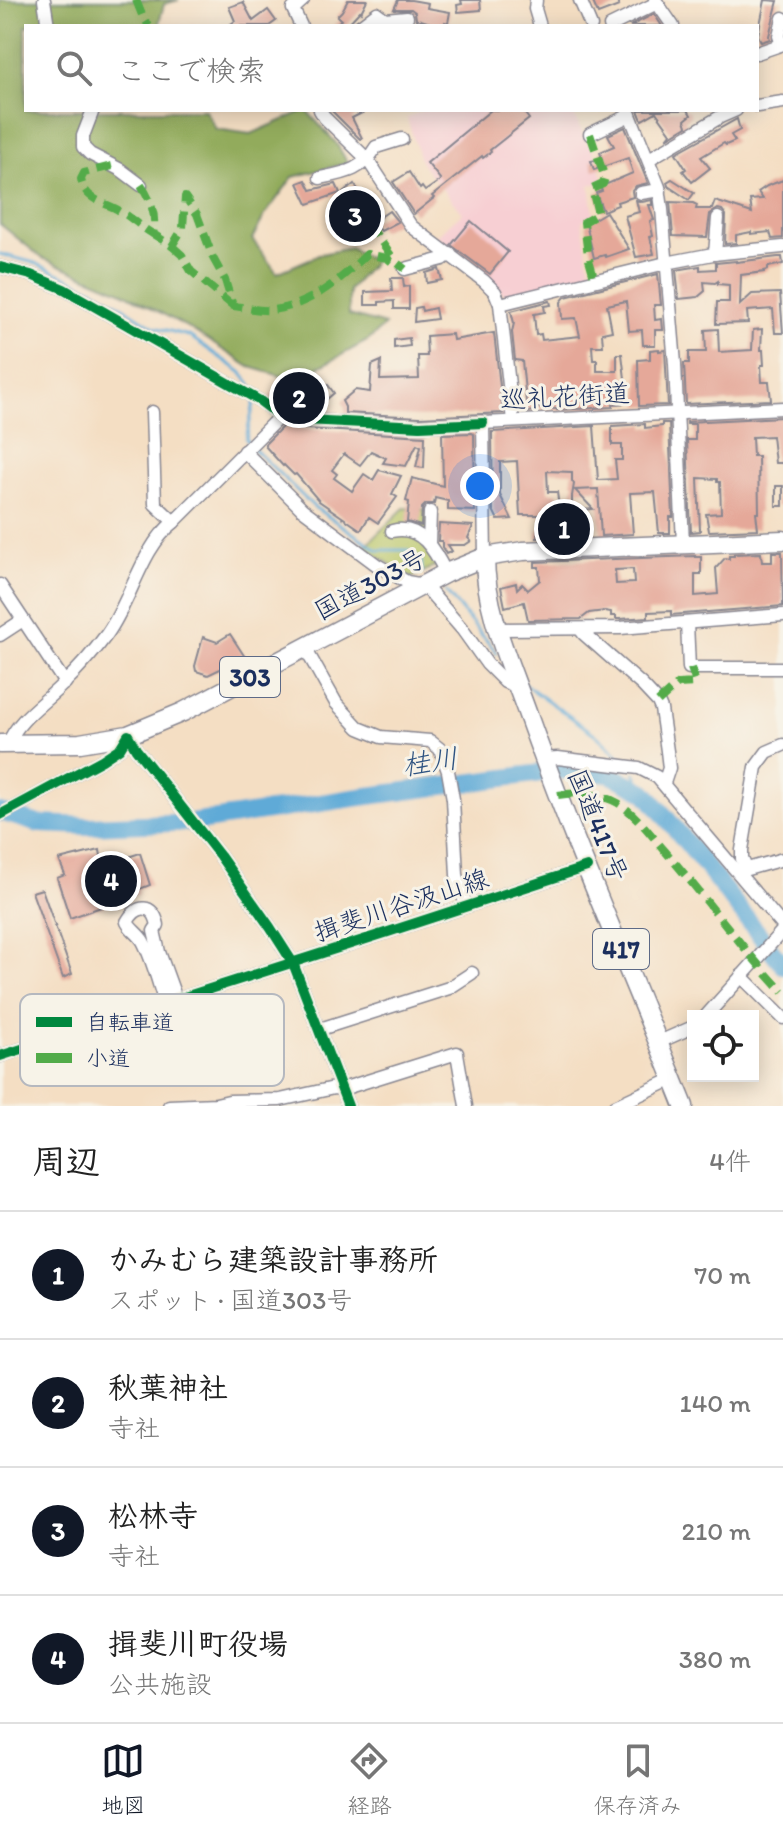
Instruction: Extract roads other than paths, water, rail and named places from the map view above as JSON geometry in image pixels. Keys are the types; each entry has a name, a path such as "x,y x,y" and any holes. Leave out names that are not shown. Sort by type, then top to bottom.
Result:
{"highway":[{"name":"国道303号","path":"4,744 80,743 128,735 183,712 446,573 485,557 523,551 783,540"},
{"name":"国道417号","path":"485,557 485,577 498,629 545,762 684,1106"}],"street":[{"path":"44,0 48,24"},
{"path":"300,24 293,9 303,0"},
{"path":"536,0 539,24"},
{"path":"580,0 590,24"},
{"path":"614,24 656,2 672,24"},
{"path":"363,24 377,13 385,19 407,17"},
{"path":"759,52 783,44 779,36 783,18"},
{"path":"759,106 783,102"},
{"path":"92,112 83,136 83,147 141,185"},
{"path":"321,112 368,160 411,226 495,292 500,304 513,421"},
{"path":"590,134 629,112 660,190 675,364 683,544"},
{"path":"649,159 710,116"},
{"path":"320,178 348,172 368,160 376,147 402,139"},
{"path":"641,193 660,190"},
{"path":"715,254 718,218"},
{"path":"500,304 666,263 783,247"},
{"path":"405,269 443,259 450,254"},
{"path":"0,267 31,275 64,289 255,398 280,416 420,426 483,423"},
{"name":"巡礼花街道","path":"485,557 483,423 783,408"},
{"path":"152,412 155,504 174,522"},
{"path":"4,744 14,729 65,683 106,635 155,541 164,530 280,416"},
{"path":"248,447 302,509 377,565 407,582 424,585 487,664 505,682 518,687"},
{"path":"429,544 430,512"},
{"path":"392,531 402,529 418,534 433,548 446,573"},
{"path":"0,585 65,683"},
{"path":"498,629 620,628 783,615"},
{"path":"0,635 23,620"},
{"path":"687,623 689,668 783,668"},
{"path":"580,629 658,702 669,768 664,783"},
{"path":"305,648 336,703 359,728 381,737 430,741 440,749 453,799 457,875 466,906"},
{"path":"0,815 111,754 120,748 128,735 270,927 293,963 348,1106"},
{"path":"741,870 756,767 767,752 783,745"},
{"path":"545,762 558,758 639,768 657,777 741,870 782,929 711,1010"},
{"path":"741,870 783,859"},
{"name":"揖斐川谷汲山線","path":"193,994 587,867"},
{"path":"168,994 140,936 131,931 127,922 136,910 143,908 156,914 158,925 154,931 169,994"},
{"path":"320,1029 449,988 472,973"},
{"path":"741,976 783,1018"},
{"path":"659,1042 687,1030"},
{"name":"揖斐川谷汲山線","path":"0,1056 20,1050"},
{"path":"169,1106 280,1100 342,1089 457,1053 466,1106"},
{"path":"615,1106 673,1079"}],"waterway":[{"path":"0,254 35,263 98,291 154,327 189,336 241,372 256,396"},
{"path":"248,442 246,439 254,403"},
{"path":"253,448 314,507 378,550 407,550 421,560 422,572"},
{"path":"446,592 497,653"},
{"path":"523,683 596,735 625,762"},
{"name":"桂川","path":"0,812 39,824 88,826 198,822 564,770 609,774 645,792 783,965"},
{"path":"635,773 645,792"}],"place":[{"name":"松林寺","path":"355,216"},
{"name":"秋葉神社","path":"299,398"},
{"name":"かみむら建築設計事務所","path":"564,529"},
{"name":"揖斐川町役場","path":"111,881"}]}
